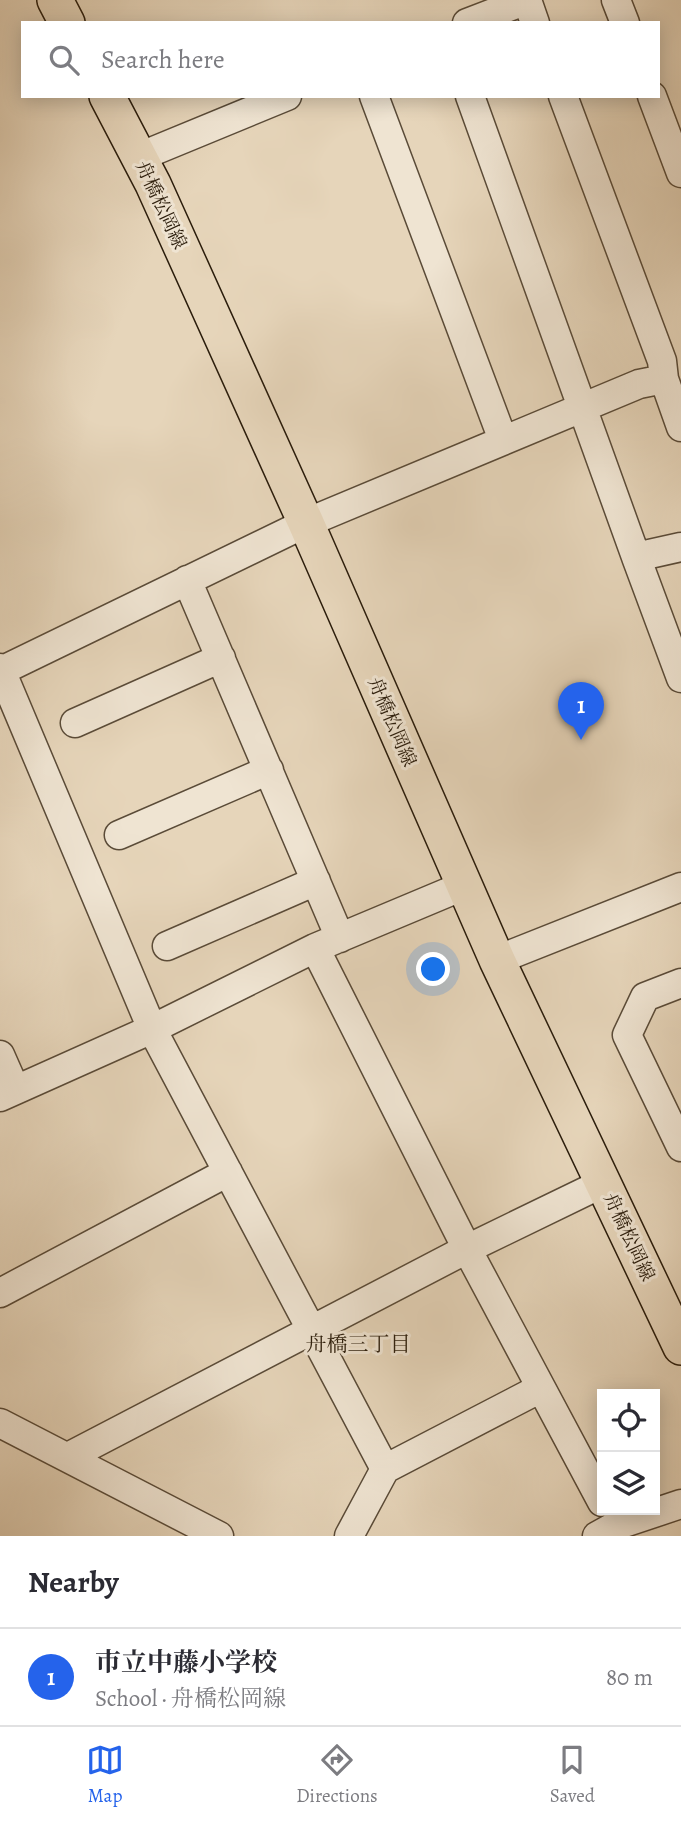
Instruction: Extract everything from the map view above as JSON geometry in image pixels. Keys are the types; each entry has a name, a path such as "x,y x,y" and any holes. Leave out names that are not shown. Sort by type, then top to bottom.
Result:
{"main road":[{"path":"55,0 66,21"},
{"name":"舟橋松岡線","path":"108,98 159,196 306,523 497,960 679,1339"}],"street":[{"path":"455,0 464,21"},
{"path":"470,21 527,0 534,21"},
{"path":"616,0 624,21"},
{"path":"139,157 282,98"},
{"path":"375,98 503,440"},
{"path":"471,98 681,678"},
{"path":"564,98 662,361 664,379 681,427"},
{"path":"653,98 681,173"},
{"path":"385,1469 152,1029 1,670 306,523 639,384 664,379"},
{"path":"636,557 681,547"},
{"path":"187,580 316,881 328,943 467,1249 541,1388 605,1518 681,1504"},
{"path":"75,723 221,658"},
{"path":"119,835 269,770"},
{"path":"167,946 316,881"},
{"path":"0,1055 8,1093 152,1029 328,943 463,886"},
{"path":"497,960 681,887"},
{"path":"681,984 645,997 627,1035 681,1147"},
{"path":"0,1293 228,1172"},
{"path":"68,1457 467,1249 603,1183"},
{"path":"349,1536 385,1469 541,1388"},
{"path":"0,1423 219,1536"}],"place":[{"name":"市立中藤小学校","path":"581,740"}],"district":[{"name":"舟橋三丁目","path":"358,1344"}]}
